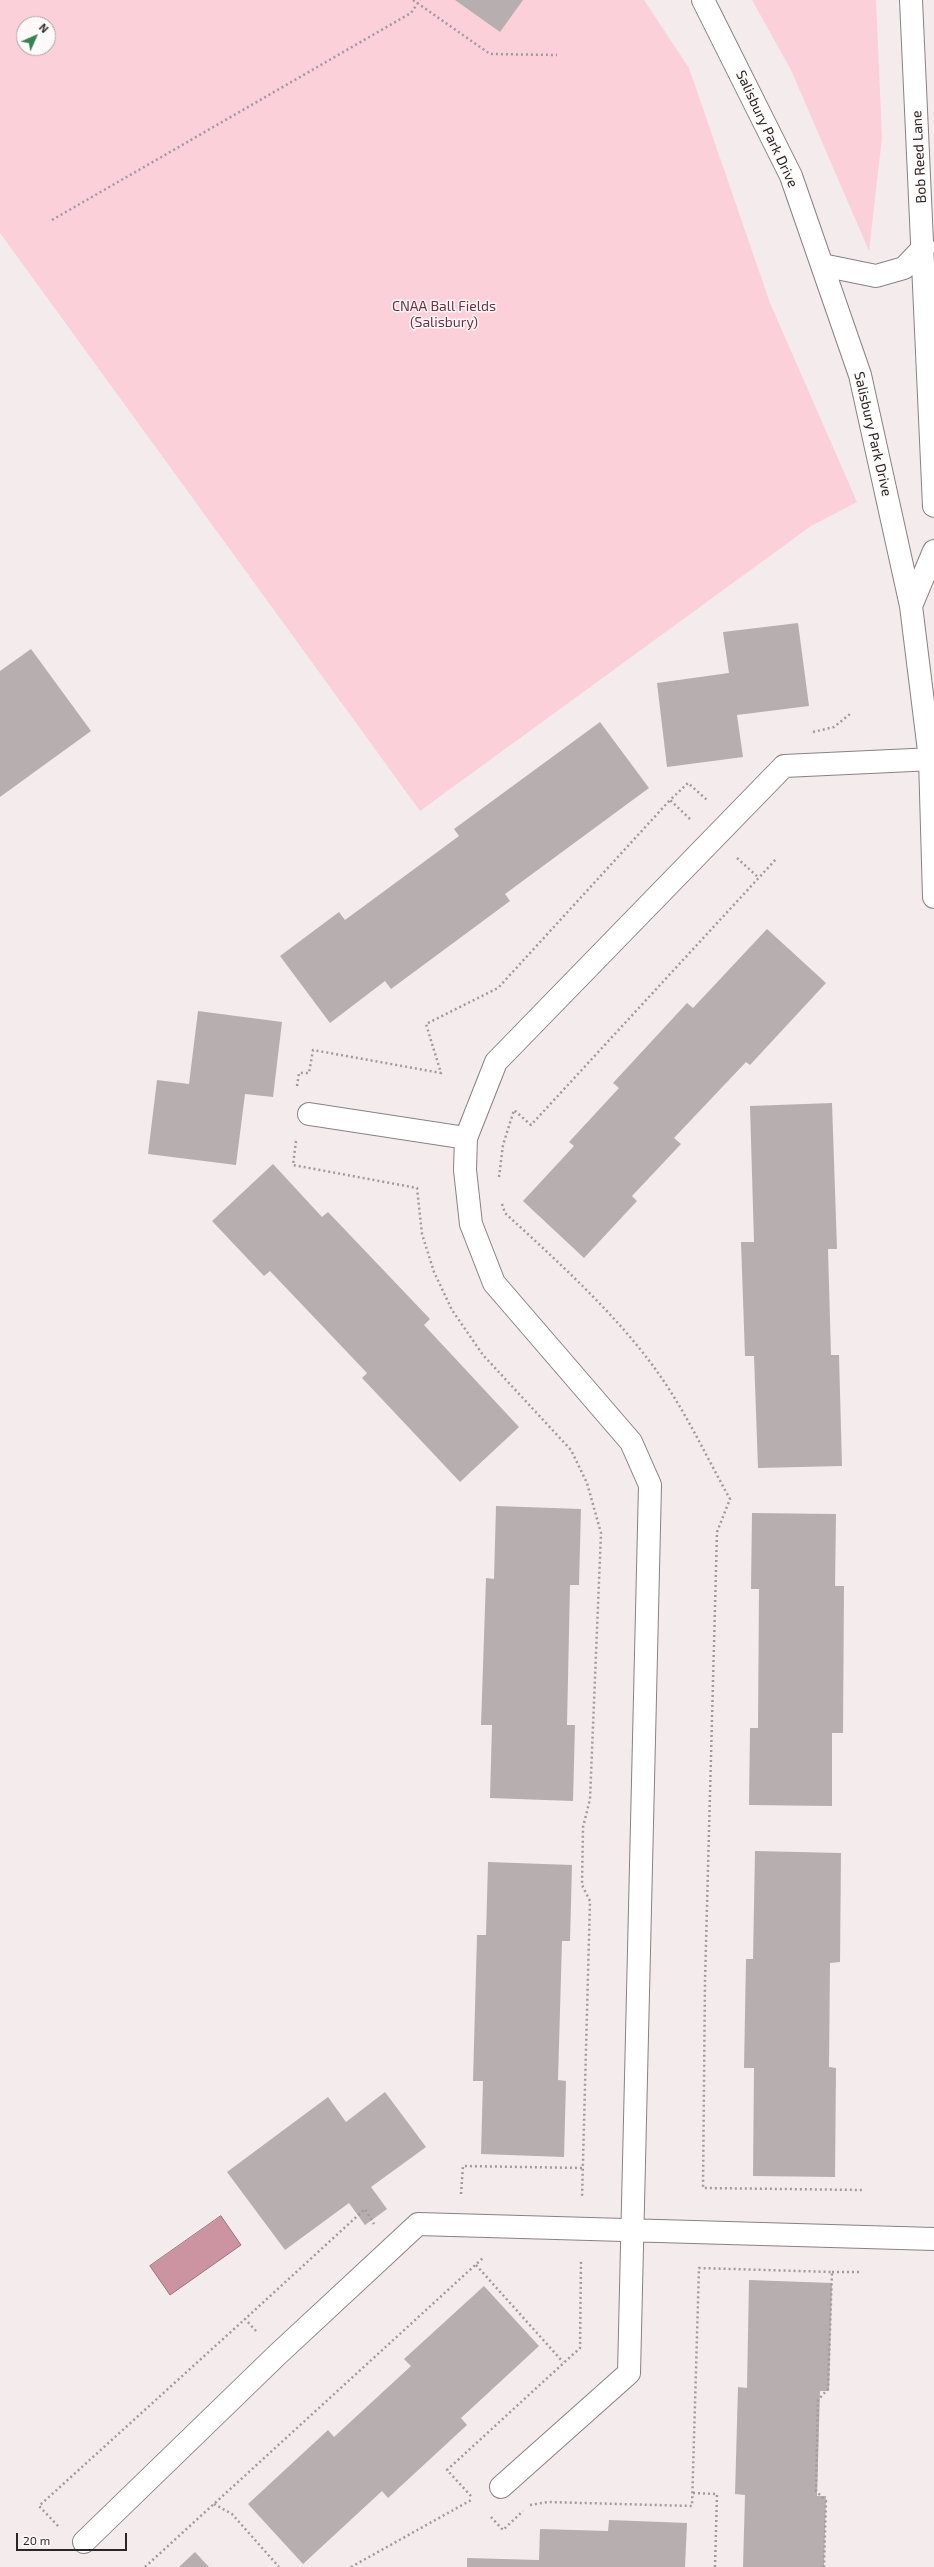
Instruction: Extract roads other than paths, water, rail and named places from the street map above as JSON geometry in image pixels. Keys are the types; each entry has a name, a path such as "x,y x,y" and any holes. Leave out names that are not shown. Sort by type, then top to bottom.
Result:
{"street":[{"name":"Salisbury Park Drive","path":"704,0 791,176 860,375 910,606 932,759 934,897"},
{"name":"Bob Reed Lane","path":"911,0 924,247 934,506"},
{"path":"822,265 876,276 904,268 924,247"},
{"path":"910,606 934,551"},
{"path":"501,2487 629,2373 650,1485 631,1442 494,1283 471,1224 465,1170 466,1138 496,1062 784,766 932,759"},
{"path":"309,1114 466,1138"},
{"path":"84,2542 277,2355 418,2224 632,2229 934,2240"}],"park label":[{"name":"CNAA Ball Fields (Salisbury)","path":"444,314"}]}
